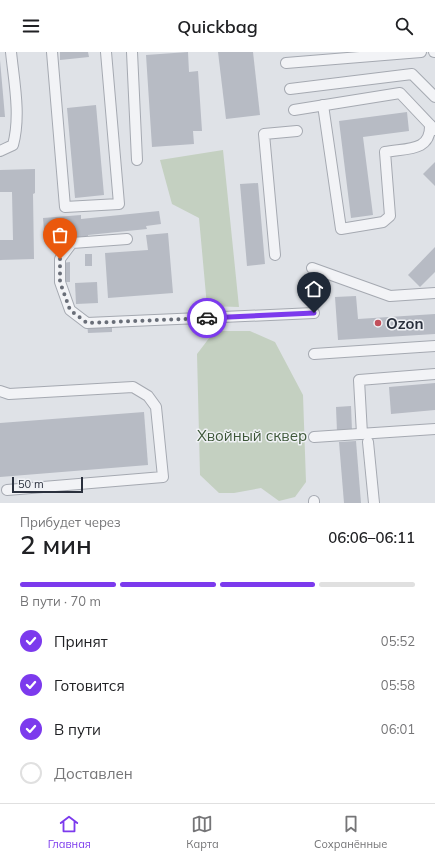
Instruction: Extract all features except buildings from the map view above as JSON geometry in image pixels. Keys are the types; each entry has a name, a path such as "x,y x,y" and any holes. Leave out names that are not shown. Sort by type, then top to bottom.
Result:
{"lane":[{"path":"0,151 13,145 16,135 16,114 11,52"},
{"path":"52,52 65,207 119,204 106,52"},
{"path":"132,52 137,160"},
{"path":"286,63 421,52"},
{"path":"290,89 412,74 435,97"},
{"path":"294,110 323,105 400,93 433,127 431,135 421,146 385,152 390,216 383,222 341,229 323,105"},
{"path":"275,255 264,134 297,131"},
{"path":"127,239 72,243 60,259 60,282 70,310 87,323 314,313"},
{"path":"312,268 390,296 435,293"},
{"path":"314,354 435,346"},
{"path":"362,434 359,380 435,374"},
{"path":"0,391 9,394 133,387 148,396 156,407 163,477 7,490"},
{"path":"314,437 435,429"},
{"path":"368,442 374,503"}],"green space":[{"path":"223,150 239,307 207,306 199,218 172,204 160,160"},
{"name":"Хвойный сквер","path":"223,331 250,331 275,342 303,395 306,482 295,497 279,501 261,488 234,493 219,493 200,475 197,354 213,333"}],"way so far":[{"path":"60,259 60,282 70,310 87,323 207,318"}],"place":[{"name":"Ozon","path":"378,323"}],"route":[{"path":"207,318 314,313"}]}
